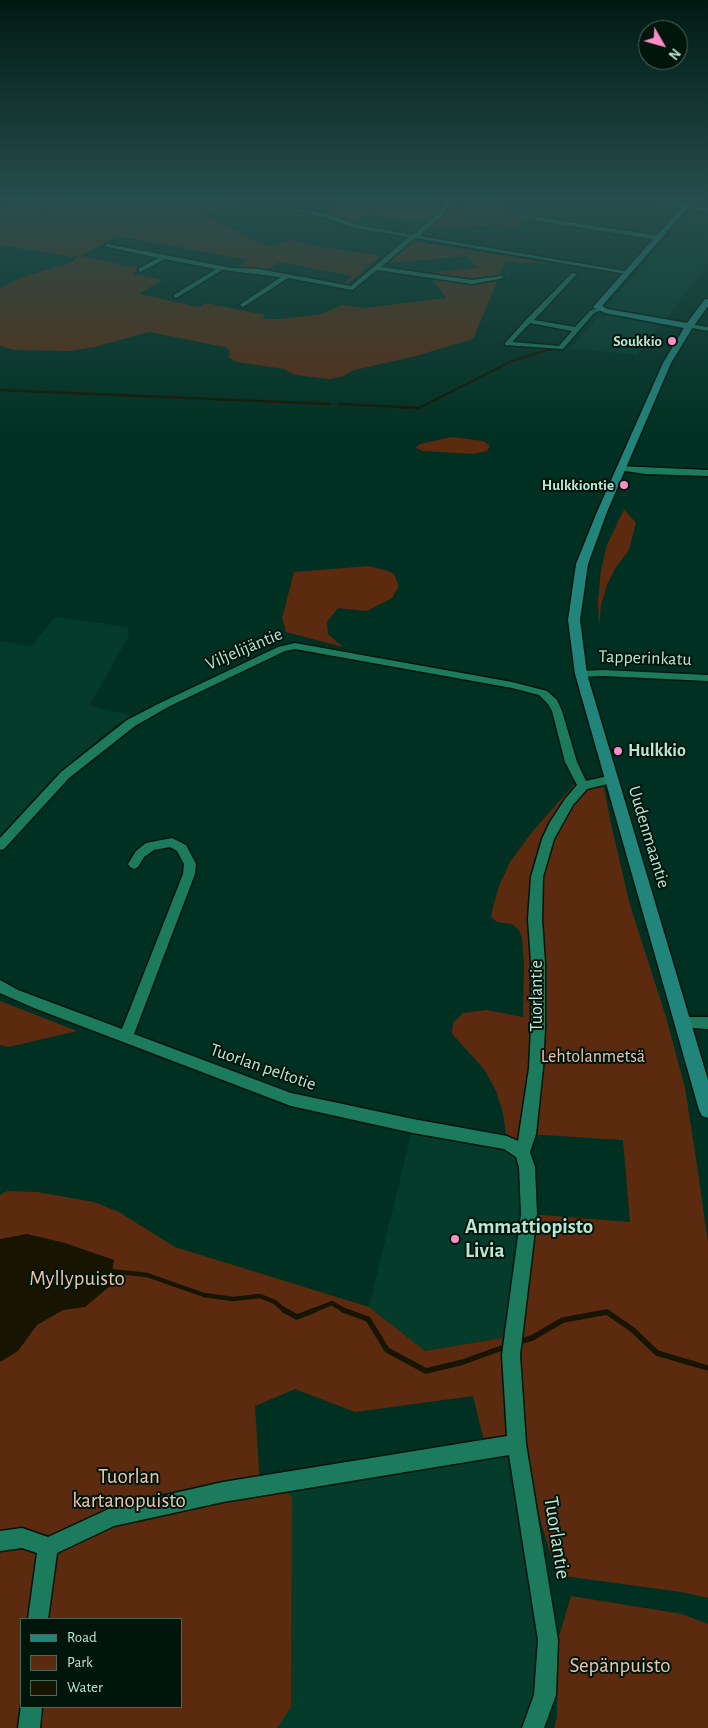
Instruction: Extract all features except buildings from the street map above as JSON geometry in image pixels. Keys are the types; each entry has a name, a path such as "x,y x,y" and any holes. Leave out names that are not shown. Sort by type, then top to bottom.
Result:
{"main road":[{"path":"617,283 598,304 599,309 690,326"},
{"name":"Uudenmaantie","path":"708,301 690,326 660,378 591,539 577,587 574,620 581,674 708,1110"}],"street":[{"path":"176,296 197,283"},
{"path":"243,305 277,283"},
{"path":"322,283 350,288 360,283"},
{"path":"566,283 507,344 558,348 563,346 592,312 599,309"},
{"path":"528,321 578,330"},
{"path":"690,326 708,329"},
{"path":"621,468 646,471 708,473"},
{"name":"Viljelijäntie","path":"0,846 65,775 131,723 164,705 282,649 295,646 512,685 543,693 553,702 557,711 571,762 583,786"},
{"name":"Tapperinkatu","path":"581,674 603,673 708,678"},
{"path":"583,786 612,780"},
{"name":"Tuorlantie","path":"533,1728 545,1695 548,1640 517,1444 512,1345 529,1214 527,1167 522,1152 528,1134 538,1038 538,963 535,920 537,876 548,839 556,822 583,786"},
{"path":"126,1037 189,874 190,864 182,848 172,842 150,846 140,854 134,864"},
{"name":"Tuorlan peltotie","path":"0,986 13,994 291,1099 413,1126 507,1143 522,1152"},
{"path":"683,1022 708,1023"},
{"path":"0,1540 22,1538 48,1547 113,1518 223,1492 517,1444"},
{"path":"38,1618 48,1547"},
{"path":"29,1728 30,1708"}],"shaded area":[{"path":"628,283 693,283 667,318 614,309 608,305"},
{"path":"608,315 661,325 637,355 571,348 598,317"},
{"path":"55,617 128,627 129,636 89,706 131,715 103,735 53,778 0,836 0,641 31,647"},
{"name":"Ammattiopisto Livia","path":"413,1126 507,1143 527,1167 513,1336 425,1351 369,1307"},
{"path":"517,1444 539,1638 534,1691 522,1728 277,1728 291,1707 292,1497 277,1484"}],"green space":[{"path":"11,283 158,283 139,294 199,307 205,303 265,315 263,319 281,319 321,314 342,305 364,308 447,298 435,283 496,283 473,339 412,357 354,370 341,377 329,379 296,375 284,369 237,362 229,358 230,351 225,347 149,332 94,347 70,351 14,350 0,346 0,288"},
{"path":"452,437 483,441 490,446 487,451 473,454 423,451 416,448 420,444"},
{"path":"624,509 636,523 629,550 616,567 607,585 601,605 599,627 598,601 601,570 607,545"},
{"path":"368,566 394,574 399,586 392,598 367,611 338,608 327,622 328,634 343,647 286,632 282,618 294,572"},
{"path":"580,778 583,786 603,782 630,905 666,1017 685,1088 708,1243 708,1598 681,1592 557,1575 517,1444 486,1449 473,1396 355,1412 295,1389 255,1406 260,1487 277,1484 292,1497 291,1707 277,1728 0,1728 0,1195 7,1191 37,1192 94,1202 119,1212 175,1247 369,1307 425,1351 513,1336 529,1214 630,1222 623,1140 528,1134 522,1152 507,1143 503,1113 496,1091 484,1069 452,1034 453,1023 463,1013 487,1010 523,1017 524,965 522,938 519,930 512,924 497,922 491,917 499,886 510,862 532,832"},
{"path":"0,1001 77,1031 9,1047 0,1045"},
{"name":"Sepänpuisto","path":"571,1596 682,1614 708,1624 708,1728 554,1728 557,1717 557,1643"}],"water":[{"path":"27,1234 65,1243 114,1260 110,1286 85,1307 63,1310 37,1325 18,1351 0,1362 0,1239"}],"waterway":[{"path":"338,404 419,408 514,360 551,349"},
{"path":"0,390 330,404"},
{"path":"110,1271 147,1275 204,1295 233,1299 260,1296 275,1302 285,1311"},
{"path":"312,1311 332,1303 344,1310"},
{"path":"284,1310 297,1317 315,1310"},
{"path":"344,1310 368,1319 387,1350 426,1371 463,1362 507,1346"},
{"path":"519,1342 532,1338 563,1320 607,1312 633,1330 657,1353 708,1368"}],"place":[{"name":"Soukkio","path":"672,341"},
{"name":"Hulkkiontie","path":"624,485"},
{"name":"Hulkkio","path":"618,751"},
{"name":"Ammattiopisto Livia","path":"455,1239"}],"park label":[{"name":"Lehtolanmetsä","path":"593,1057"},
{"name":"Myllypuisto","path":"77,1279"},
{"name":"Tuorlan kartanopuisto","path":"129,1489"}]}
